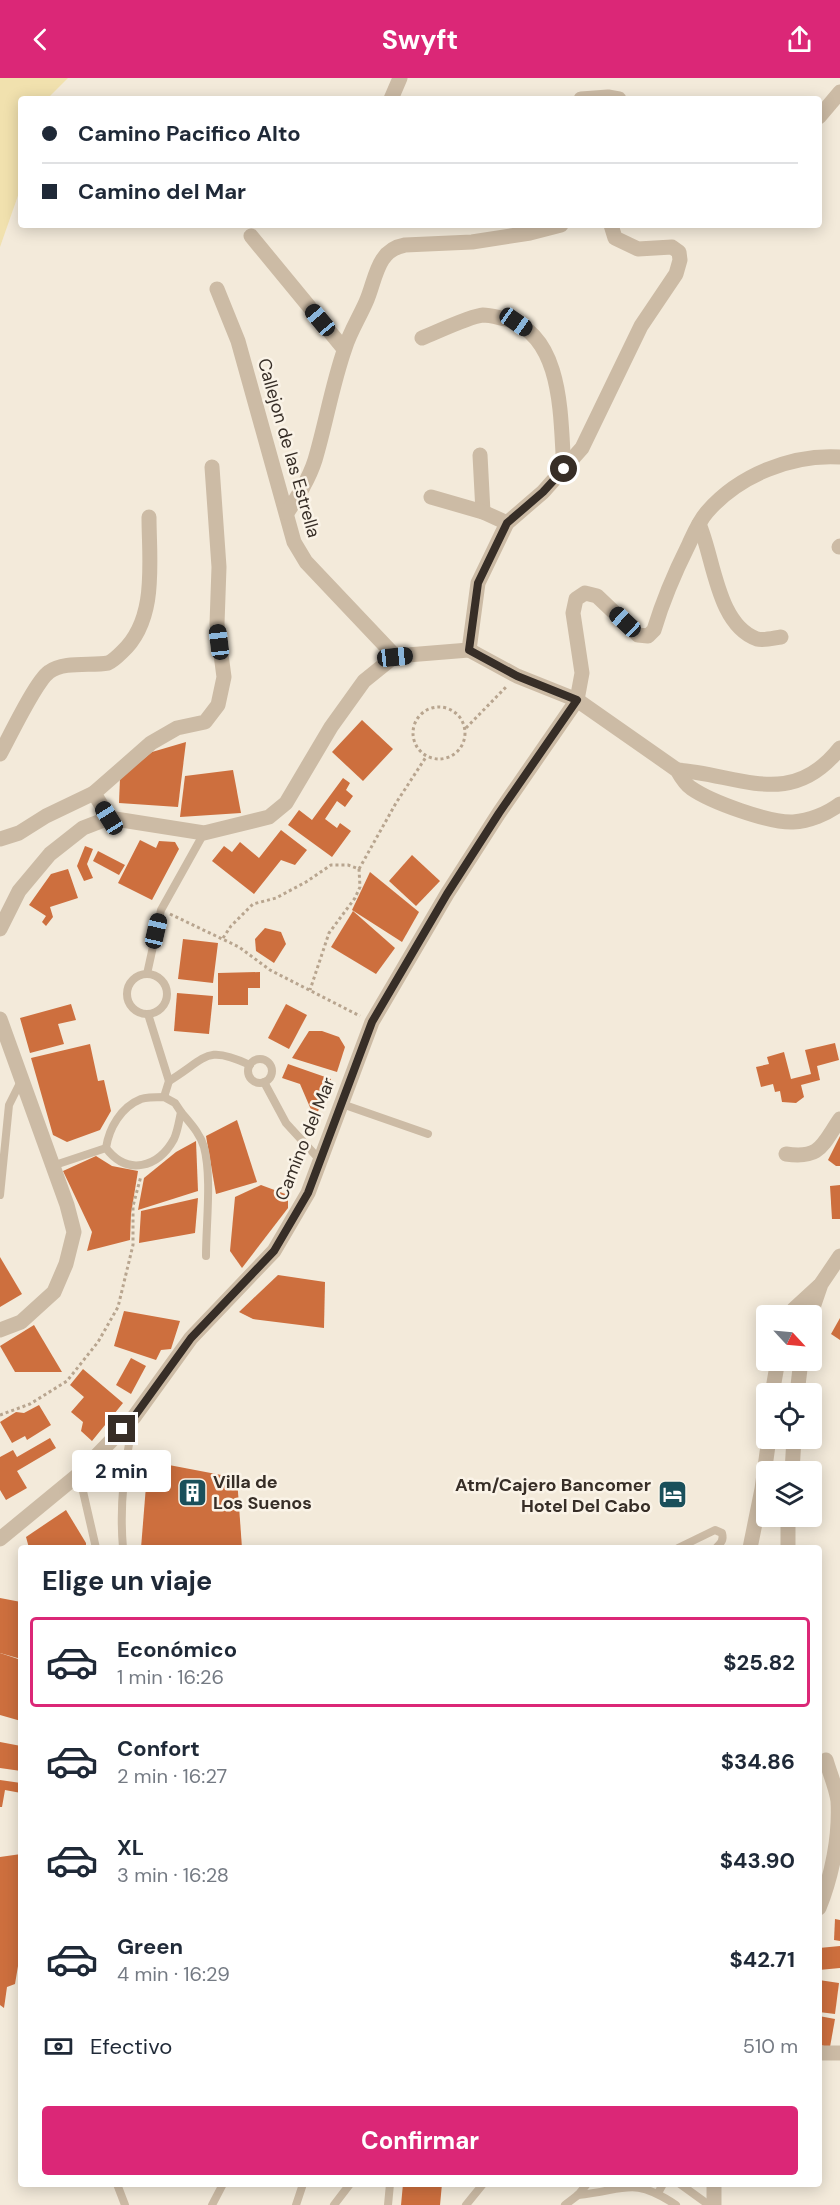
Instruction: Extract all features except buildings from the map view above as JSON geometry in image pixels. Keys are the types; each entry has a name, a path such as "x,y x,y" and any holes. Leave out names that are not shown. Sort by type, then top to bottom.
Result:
{"street":[{"path":"392,96 400,78"},
{"path":"822,113 840,92"},
{"path":"287,513 302,490 314,461 344,349 367,300 376,270 388,252 395,247 472,242 549,228"},
{"path":"469,650 478,583 507,523 543,492 582,448 641,326 676,274 680,260 679,252 672,247 645,250 629,247 615,238 612,228"},
{"path":"251,236 344,349"},
{"name":"Callejon de las Estrella","path":"217,289 238,341 294,542 306,562 395,657"},
{"path":"422,338 483,315 516,322 531,333 545,351 557,385 564,469"},
{"path":"480,455 483,512"},
{"path":"577,700 582,673 573,613 576,599 585,593 597,596 638,635 648,636 654,630 674,573 707,512 727,494 774,465 792,461 840,458"},
{"path":"0,840 19,833 46,816 94,793 151,743 177,728 205,722 218,705 224,677 217,624 219,567 212,467"},
{"path":"431,497 483,512 507,523"},
{"path":"0,754 38,686 50,671 73,665 111,662 130,645 143,622 148,596 149,518"},
{"path":"699,524 707,542 716,585 730,616 744,632 759,640 781,637"},
{"path":"0,929 19,891 50,854 83,828 109,818 204,833 269,817 286,803 331,727 364,681 395,657 469,650 517,676 577,700 677,770 691,788 732,807 776,822 794,822 815,818 840,804"},
{"name":"Camino del Mar","path":"0,1539 79,1474 134,1417 191,1338 274,1251 308,1193 372,1022 493,821 577,700"},
{"path":"677,770 694,771 749,782 785,785 806,778 828,764 840,748"},
{"path":"94,793 109,818"},
{"path":"0,1019 67,1205 74,1232 66,1264 54,1292 21,1322 0,1330"},
{"path":"786,1154 803,1156 820,1149 840,1119"},
{"path":"798,1305 821,1284 840,1256"},
{"path":"814,1305 821,1284"},
{"path":"747,1545 762,1489 767,1449"},
{"path":"788,1527 788,1545"},
{"path":"822,1901 828,1886 839,1838 839,1803 826,1760"},
{"path":"822,2053 840,2053"},
{"path":"714,2187 714,2205"}],"lane":[{"path":"147,974 161,910 204,833"},
{"path":"147,974 159,979 166,990 166,997 160,1008 148,1014 132,1006 127,995 135,978 147,974"},
{"path":"148,1014 170,1081"},
{"path":"164,1096 170,1081 207,1055 220,1053 250,1065"},
{"path":"256,1060 267,1062 272,1073 264,1082 257,1082 248,1072 250,1065 256,1060"},
{"path":"0,1195 9,1105 21,1080"},
{"path":"264,1082 286,1123 319,1159"},
{"path":"181,1112 178,1130 173,1141 158,1158 148,1164 136,1166 126,1164 114,1158 106,1148 108,1136 114,1124 126,1109 141,1099 164,1096 175,1103 196,1130 204,1148 207,1182 206,1256"},
{"path":"342,1104 428,1134"},
{"path":"52,1166 106,1148"},
{"path":"123,1545 122,1483 134,1417"},
{"path":"79,1474 95,1545"},
{"path":"684,1545 715,1530 722,1533 723,1537 719,1545"},
{"path":"118,2187 125,2205"},
{"path":"212,2205 221,2187"},
{"path":"296,2205 302,2187"},
{"path":"334,2205 348,2187"},
{"path":"388,2205 390,2187"},
{"path":"466,2205 481,2187"},
{"path":"565,2205 585,2187"},
{"path":"578,2195 623,2187"},
{"path":"635,2187 658,2193 676,2205"},
{"path":"658,2193 661,2187"},
{"path":"684,2187 709,2205"}],"path":[{"path":"466,729 457,713 441,707 424,712 414,726 413,735 420,751 426,756 434,760 451,757 463,745 466,729 517,676"},
{"path":"310,990 329,933 360,887 359,869 396,803 426,756"},
{"path":"223,939 231,926 253,904 276,898 331,866 348,865 359,869"},
{"path":"161,910 239,946 270,970 372,1022"},
{"path":"0,1415 30,1404 67,1381 98,1342 118,1307 133,1245 133,1206 140,1179 148,1164"}],"sand":[{"path":"0,78 68,78 50,96 18,96 18,196 0,247"}],"place":[{"name":"Villa de Los Suenos","path":"192,1492"},
{"name":"Atm/Cajero Bancomer Hotel Del Cabo","path":"672,1495"}],"route":[{"path":"122,1429 134,1417 191,1338 274,1251 308,1193 372,1022 447,894 499,813 577,700 517,676 469,650 478,583 507,523 543,492 564,469"}]}
